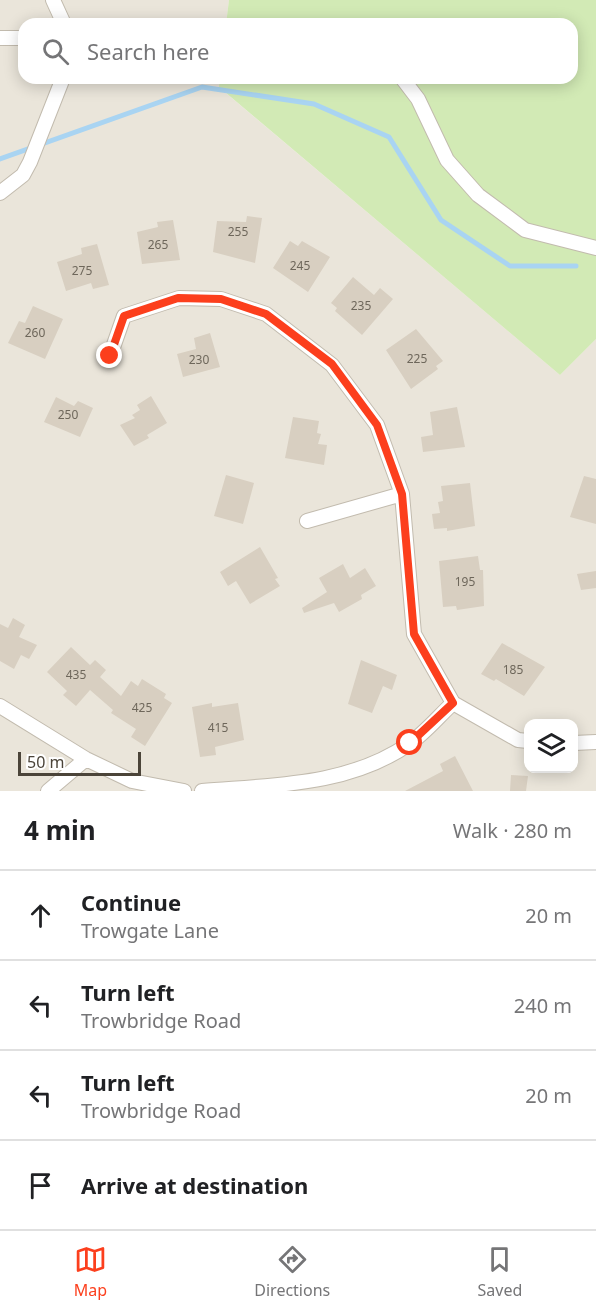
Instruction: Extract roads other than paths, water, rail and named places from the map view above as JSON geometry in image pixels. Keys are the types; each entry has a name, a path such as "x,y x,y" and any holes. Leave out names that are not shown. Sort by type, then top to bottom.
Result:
{"street":[{"path":"53,0 61,18"},
{"path":"0,38 18,38"},
{"path":"0,193 23,175 48,120 61,84"},
{"path":"407,84 418,99 447,160 477,195 525,230 596,248"},
{"path":"110,356 124,316 178,298 221,299 266,314 332,364 377,425 402,494 414,634 453,703 518,740 524,741"},
{"path":"307,521 402,494"},
{"path":"202,791 295,783 358,771 410,743 453,703"},
{"path":"0,706 86,759 132,781 184,791"},
{"path":"578,744 596,742"},
{"path":"48,791 86,759"}],"waterway":[{"path":"0,159 202,87 314,104 389,137 441,220 510,266 576,266"}]}
